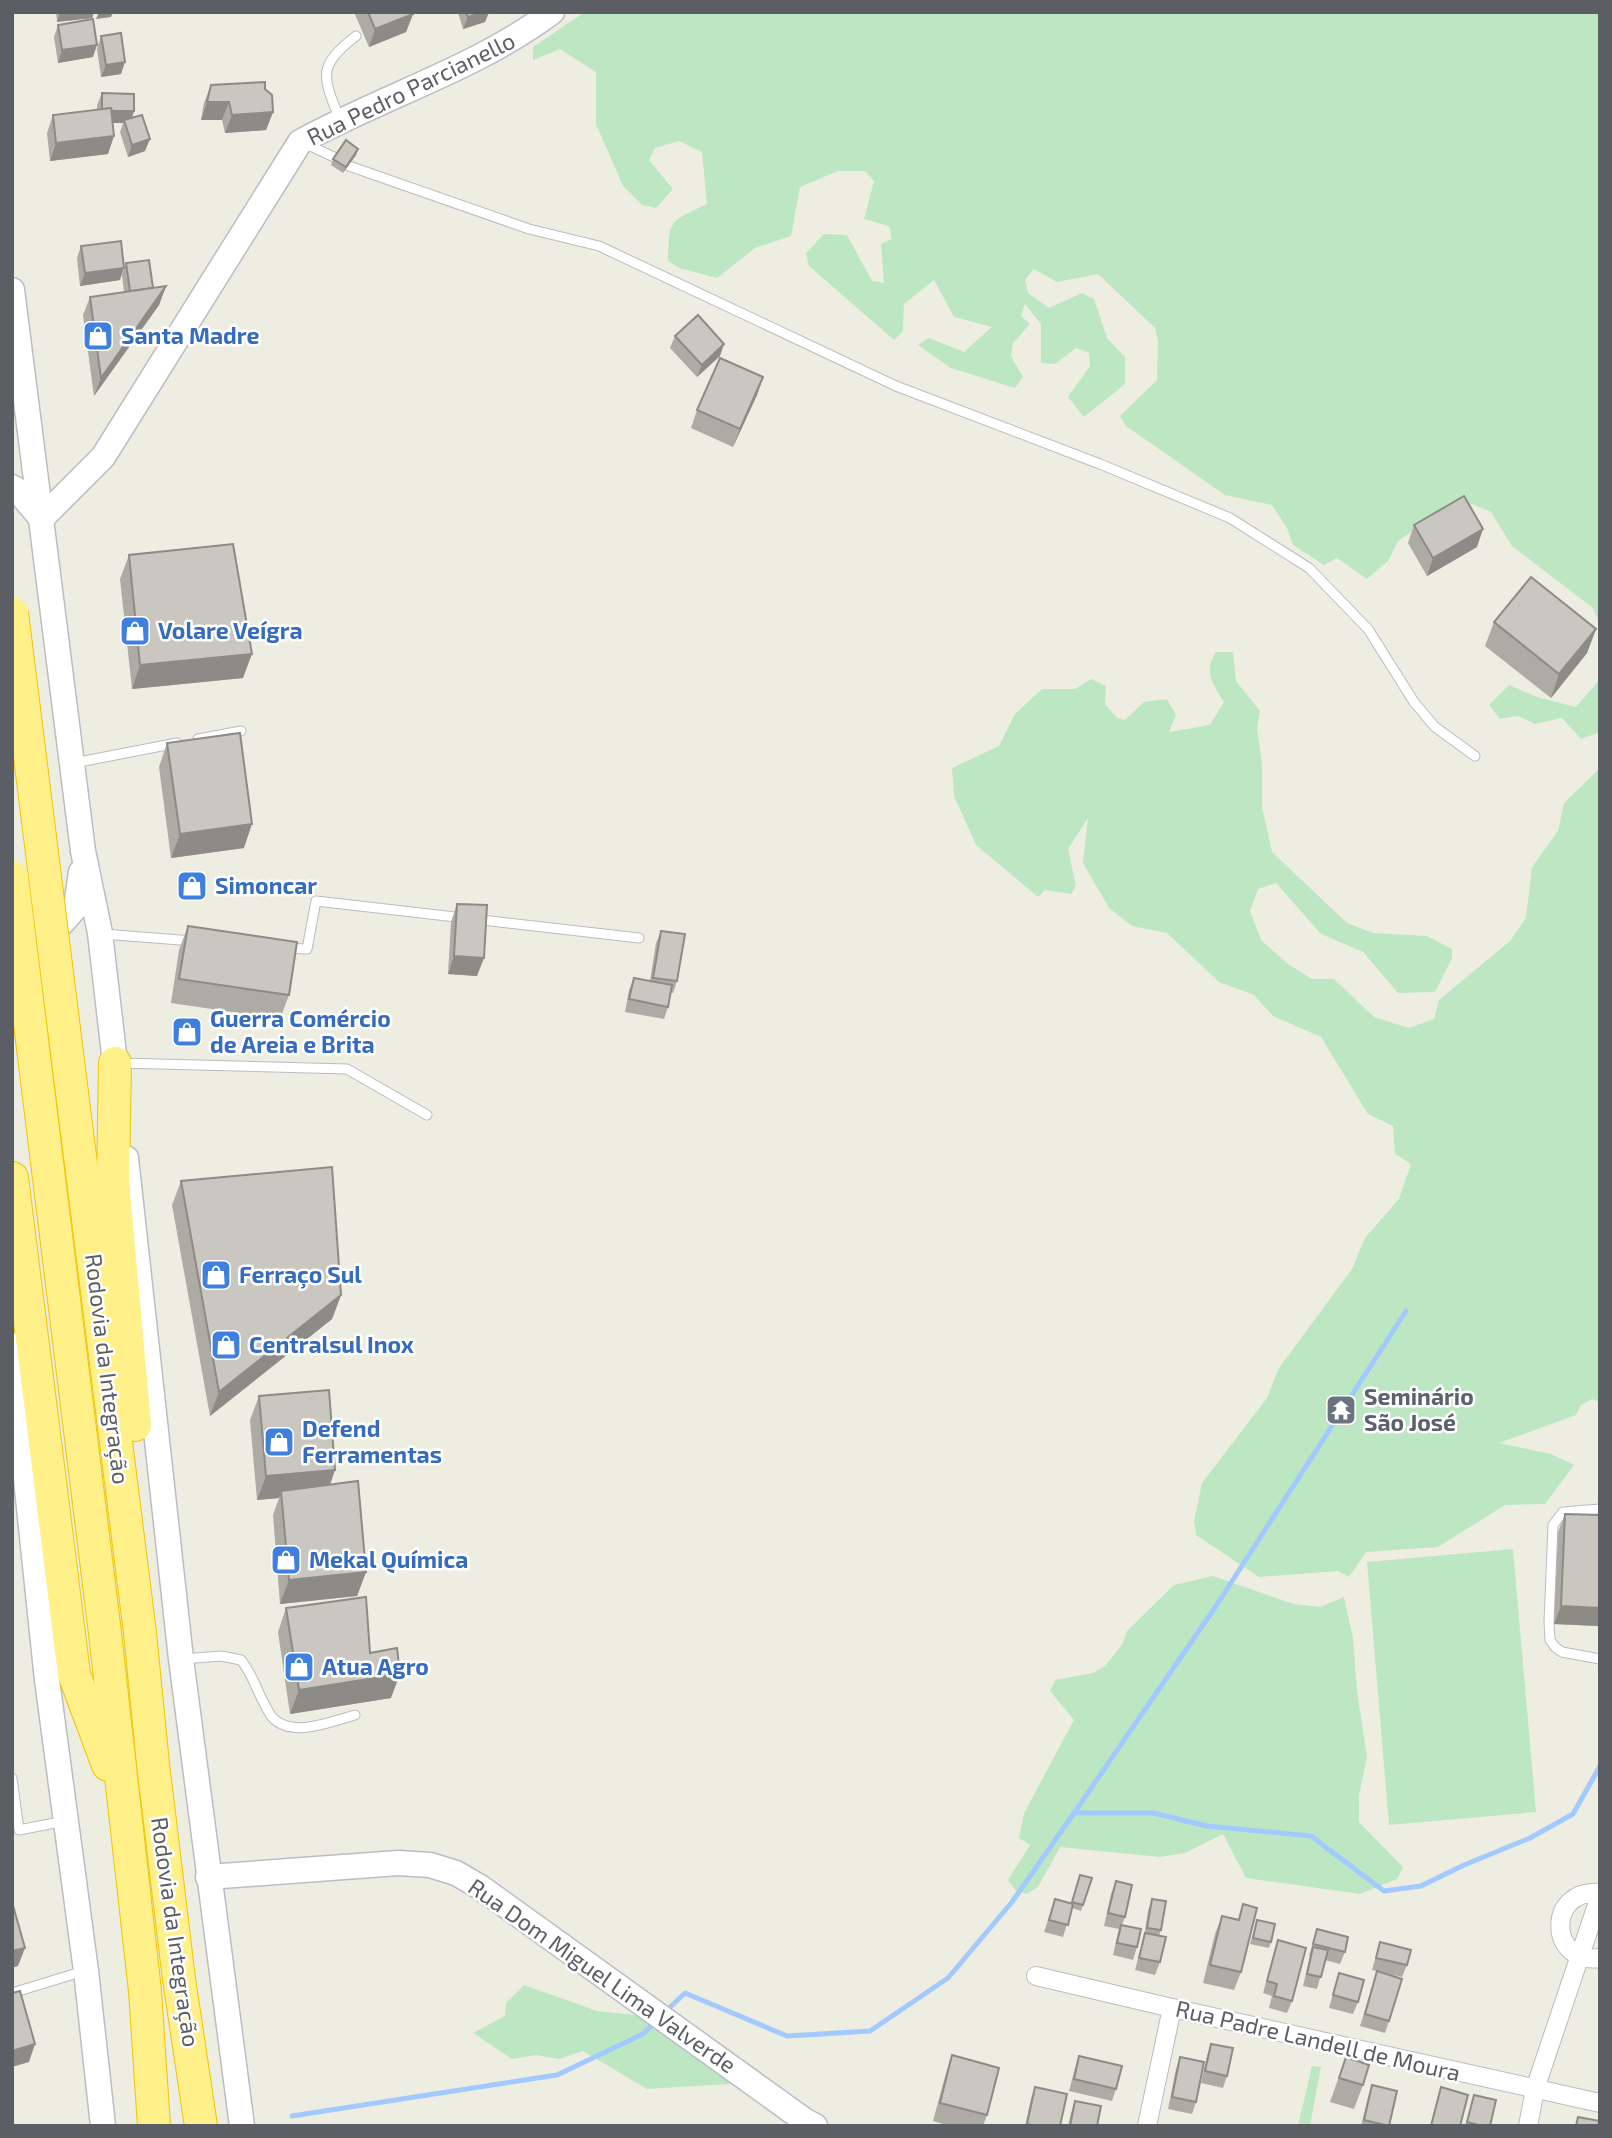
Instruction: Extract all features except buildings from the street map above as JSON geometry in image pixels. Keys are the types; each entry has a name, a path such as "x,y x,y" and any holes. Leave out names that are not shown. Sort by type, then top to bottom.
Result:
{"highway":[{"name":"Rodovia da Integração","path":"12,613 140,1633 179,1979 201,2126"},
{"name":"Rodovia da Integração","path":"12,877 125,1812 145,1991 154,2126"},
{"path":"115,1063 113,1181 164,1763 158,1803"},
{"path":"12,1178 74,1674 125,1812"},
{"path":"140,2126 149,2038"}],"main road":[{"name":"Rua Pedro Parcianello","path":"41,519 103,457 300,142 340,120 477,58 523,34 552,12"},
{"path":"12,290 83,851 100,933 158,1432 181,1659 242,2126"},
{"path":"12,487 41,519"},
{"path":"12,951 39,942 76,907 83,851"},
{"path":"12,1345 47,1680 86,1971 103,2126"},
{"name":"Rua Dom Miguel Lima Valverde","path":"208,1877 398,1863 430,1865 456,1873 491,1895 815,2126"}],"street":[{"path":"1528,2126 1535,2089 1581,1957 1600,1894 1581,1894 1572,1899 1561,1916 1559,1926 1565,1945 1581,1957 1600,1958"},
{"name":"Rua Padre Landell de Moura","path":"1036,1976 1600,2103"},
{"path":"1147,2126 1172,2008"}],"lane":[{"path":"340,120 327,87 326,67 338,50 356,36"},
{"path":"300,142 336,158"},
{"path":"349,166 529,229 600,246 896,386 1100,464 1230,518 1309,568 1368,628 1414,702 1435,727 1475,757"},
{"path":"72,763 241,731"},
{"path":"279,947 307,949 316,901 639,938"},
{"path":"100,933 197,941"},
{"path":"115,1063 346,1069 427,1115"},
{"path":"1600,1509 1563,1512 1553,1525 1549,1622 1550,1640 1555,1647 1562,1652 1600,1659"},
{"path":"181,1659 221,1656 241,1660 252,1675 272,1718 286,1725 303,1728 355,1715"},
{"path":"12,1778 19,1830 66,1821"},
{"path":"12,1993 86,1971"}],"green space":[{"path":"585,12 1600,12 1600,625 1593,608 1512,546 1491,512 1472,504 1428,520 1398,541 1388,561 1367,579 1337,558 1324,565 1293,545 1287,528 1272,505 1225,495 1126,426 1120,416 1157,380 1158,341 1155,328 1098,274 1057,282 1034,269 1025,280 1028,293 1049,308 1082,293 1094,299 1107,338 1125,357 1125,384 1084,417 1068,397 1090,366 1089,353 1076,348 1055,364 1041,363 1041,324 1025,304 1021,316 1030,324 1013,343 1011,356 1023,377 1015,388 951,368 918,345 929,338 964,352 992,327 954,317 934,280 904,304 903,331 894,340 809,266 806,253 824,234 847,235 872,281 884,283 881,244 892,239 889,226 864,219 874,181 865,171 838,171 800,187 791,236 755,248 717,278 679,268 668,261 669,236 674,223 685,214 707,204 702,152 679,141 655,148 649,160 673,189 656,208 642,205 623,186 596,124 596,72 560,49 533,60 533,47"},
{"path":"1216,652 1233,652 1236,681 1260,711 1257,729 1262,764 1262,807 1272,852 1347,923 1373,933 1427,936 1452,949 1452,958 1435,992 1398,993 1363,952 1321,934 1276,883 1258,889 1250,911 1261,940 1288,964 1312,979 1334,979 1374,1017 1409,1028 1434,1019 1439,1000 1510,941 1526,918 1532,867 1558,831 1564,803 1600,768 1600,1402 1592,1399 1581,1405 1576,1415 1499,1443 1551,1454 1574,1465 1545,1504 1505,1505 1438,1547 1366,1552 1349,1577 1338,1571 1259,1577 1196,1535 1194,1521 1202,1483 1267,1398 1279,1368 1352,1269 1365,1238 1399,1199 1411,1164 1395,1154 1393,1126 1368,1114 1321,1037 1273,1016 1254,995 1219,982 1167,933 1132,926 1109,908 1083,863 1088,818 1068,849 1076,886 1071,894 1045,890 1038,897 976,845 954,796 952,768 999,746 1015,714 1042,689 1075,689 1091,679 1106,686 1105,704 1117,718 1125,720 1144,702 1167,699 1176,715 1169,732 1210,725 1224,702 1213,684 1210,672"},
{"path":"1600,679 1600,732 1581,739 1562,718 1535,724 1518,716 1500,719 1489,705 1509,685 1537,697 1576,707"},
{"path":"1513,1549 1536,1812 1389,1825 1367,1562"},
{"path":"1213,1576 1294,1604 1320,1607 1344,1597 1353,1638 1357,1691 1367,1757 1359,1795 1359,1822 1403,1867 1397,1879 1360,1894 1246,1878 1223,1834 1185,1853 1160,1857 1060,1847 1038,1887 1027,1894 1015,1890 1008,1880 1030,1845 1019,1838 1024,1813 1074,1720 1050,1691 1055,1680 1093,1673 1105,1666 1122,1645 1127,1631 1174,1585"},
{"path":"524,1985 597,2011 635,2015 724,2064 732,2073 729,2084 647,2089 583,2051 559,2059 536,2055 512,2059 473,2033 505,2016 506,2003"},
{"path":"1312,2066 1321,2067 1310,2126 1298,2126"}],"waterway":[{"path":"666,2011 685,1993 787,2036 870,2031 948,1978 1012,1902 1074,1813 1216,1606 1406,1311"},
{"path":"1074,1813 1153,1813 1207,1826 1311,1836 1384,1891 1421,1886 1530,1838 1573,1814 1600,1766"},
{"path":"292,2116 557,2075 643,2034 654,2023"}],"place":[{"name":"Santa Madre","path":"98,336"},
{"name":"Volare Veígra","path":"135,631"},
{"name":"Simoncar","path":"192,886"},
{"name":"Guerra Comércio de Areia e Brita","path":"187,1032"},
{"name":"Ferraço Sul","path":"216,1275"},
{"name":"Centralsul Inox","path":"226,1345"},
{"name":"Seminário São José","path":"1341,1410"},
{"name":"Defend Ferramentas","path":"279,1442"},
{"name":"Mekal Química","path":"286,1560"},
{"name":"Atua Agro","path":"299,1667"}]}
